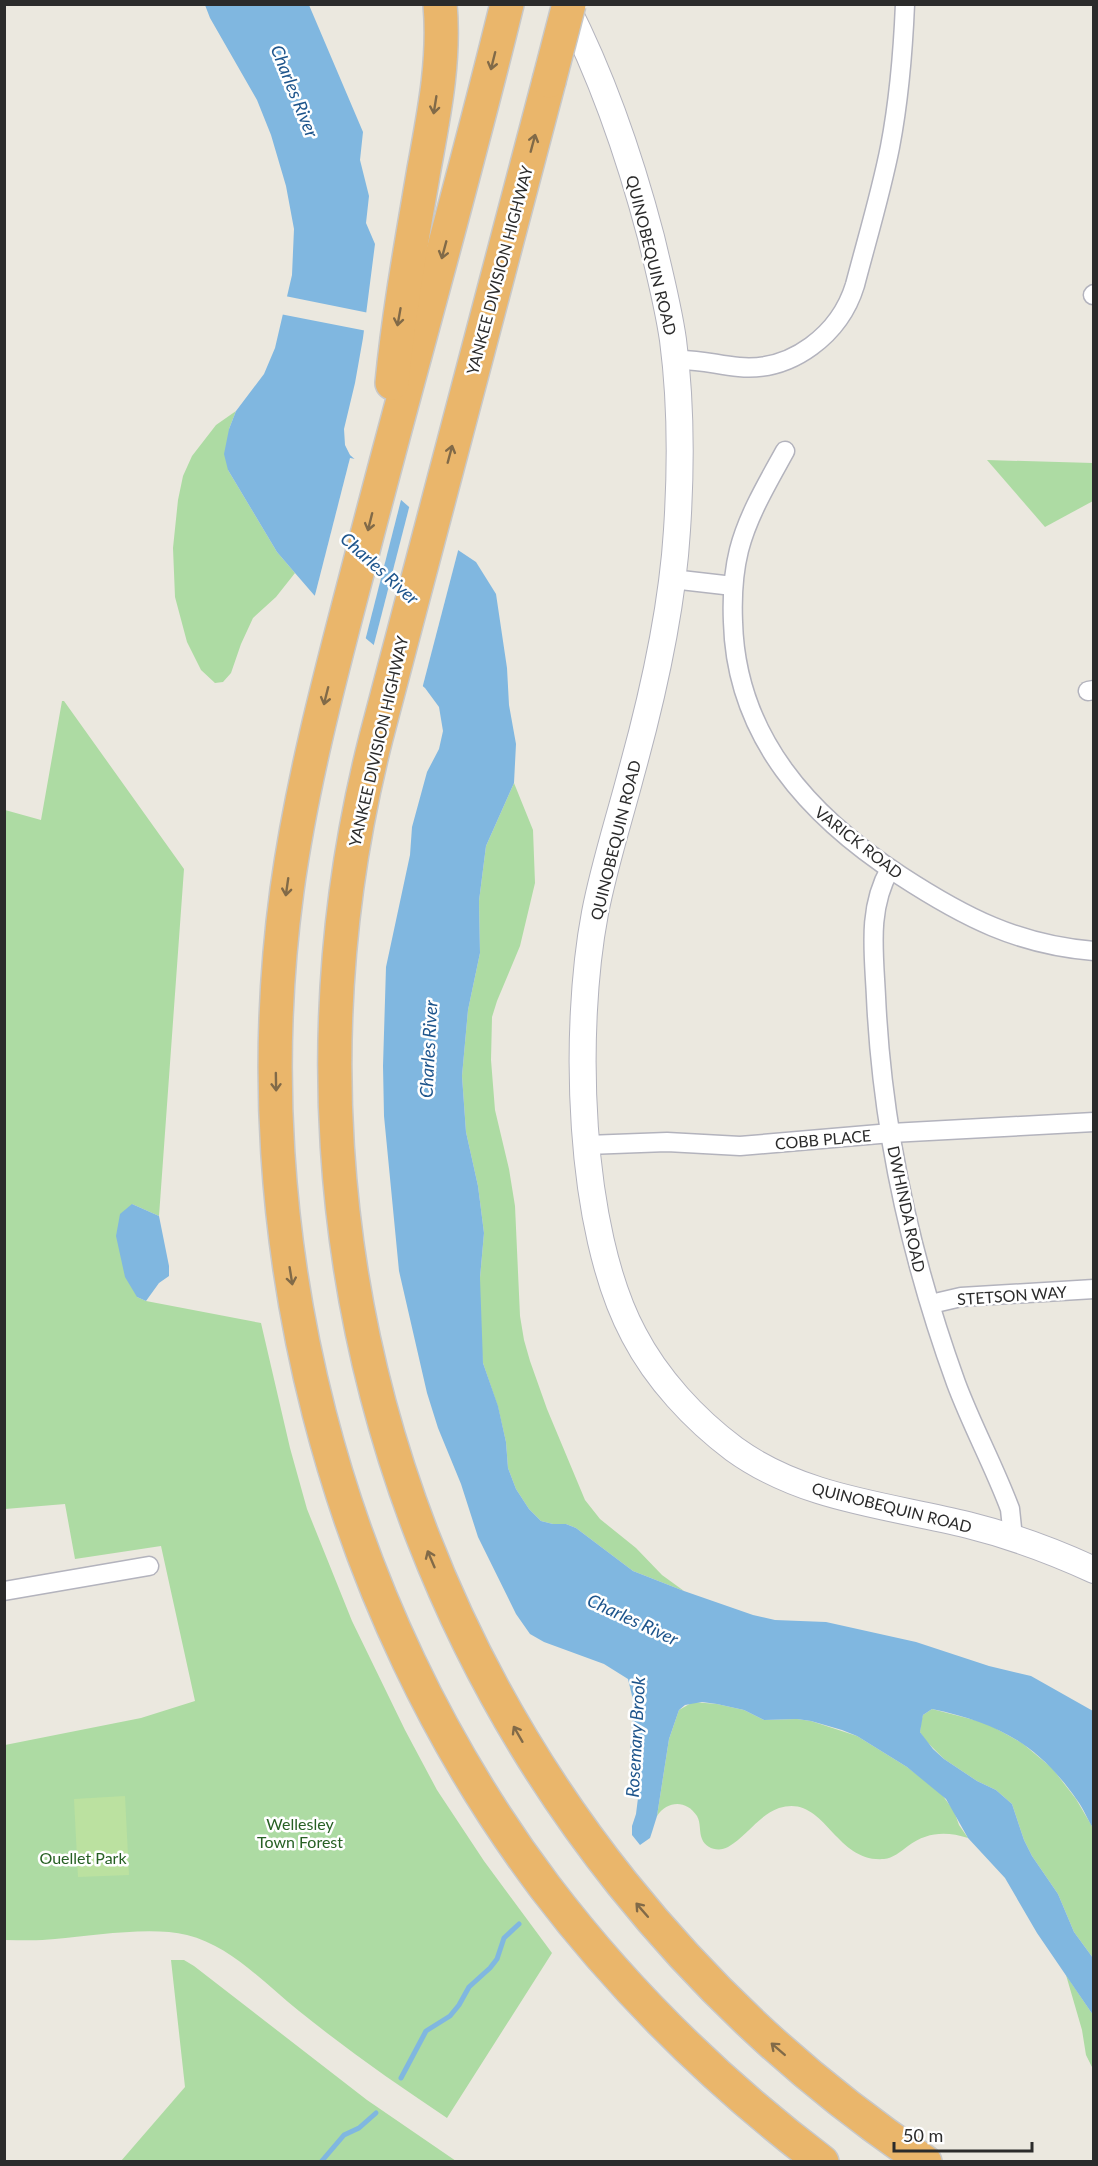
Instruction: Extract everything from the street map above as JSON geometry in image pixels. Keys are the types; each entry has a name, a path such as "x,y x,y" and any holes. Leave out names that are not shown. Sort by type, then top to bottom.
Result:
{"highway":[{"path":"385,465 397,327 438,86 441,41 440,4"},
{"path":"507,4 340,640 311,756 292,856 279,958 275,1060 280,1185 295,1298 316,1398 344,1496 378,1592 420,1686 470,1776 526,1861 589,1942 658,2018 741,2095 822,2162"},
{"name":"YANKEE DIVISION HIGHWAY","path":"567,4 549,81 390,683 363,792 349,868 336,1000 335,1101 342,1200 356,1299 377,1396 405,1492 442,1585 485,1675 517,1733 547,1780 611,1871 676,1948 761,2034 846,2106 925,2162"}],"main road":[{"name":"QUINOBEQUIN ROAD","path":"567,4 590,55 636,180 665,295 675,360 678,403 678,498 672,579 648,708 605,865 590,939 585,988 584,1046 588,1145 596,1216 606,1263 619,1303 652,1365 698,1418 748,1458 806,1486 845,1499 969,1525 1051,1551 1094,1570"}],"street":[{"path":"675,360 697,359 739,367 776,364 809,347 839,320 855,285 886,164 893,130 905,4"},
{"name":"VARICK ROAD","path":"785,451 761,495 745,532 739,549 733,586 733,628 737,665 752,713 770,750 792,782 820,813 890,869 951,907 989,927 1042,944 1094,951"},
{"path":"672,579 733,586"},
{"name":"DWHINDA ROAD","path":"890,869 876,901 873,926 878,1034 891,1133 909,1232 956,1384 1010,1509 1012,1527 1010,1537"},
{"name":"COBB PLACE","path":"588,1145 667,1143 740,1146 891,1133 1094,1122"},
{"name":"STETSON WAY","path":"931,1304 959,1298 1094,1289"},
{"path":"4,1591 149,1566"}],"green space":[{"path":"236,411 229,429 228,470 277,552 295,573 276,597 253,618 231,673 223,682 215,683 201,670 187,642 175,597 173,548 178,500 183,476 192,456 216,425"},
{"path":"987,460 1093,463 1093,501 1045,527"},
{"path":"62,701 184,869 159,1216 132,1204 137,1297 146,1301 261,1323 290,1448 307,1509 352,1621 437,1790 484,1861 552,1953 447,2118 335,2039 233,1956 203,1940 172,1932 156,1931 42,1940 5,1940 5,1745 141,1718 195,1701 161,1546 75,1559 65,1504 5,1509 5,810 41,820"},
{"path":"514,783 533,830 535,883 520,946 492,1017 491,1060 495,1110 515,1206 520,1316 524,1340 547,1409 585,1500 600,1519 636,1548 662,1575 684,1591 633,1571 576,1528 566,1524 541,1521 529,1509 516,1489 508,1468 506,1442 498,1407 483,1363 480,1338 480,1278 484,1233 478,1186 466,1132 462,1076 468,1010 480,953 479,901 486,846"},
{"path":"693,1702 744,1710 764,1720 811,1721 857,1736 907,1767 940,1792 954,1811 959,1825 968,1838 952,1834 930,1835 915,1841 890,1857 884,1859 867,1857 853,1851 808,1810 795,1806 772,1811 728,1847 713,1849 702,1839 697,1816 688,1807 671,1805 657,1816 669,1739 679,1710"},
{"path":"932,1709 986,1723 1022,1743 1052,1768 1076,1799 1093,1828 1093,1958 1074,1932 1058,1894 1032,1856 1012,1804 996,1790 977,1781 944,1759 925,1740 920,1732 921,1722 923,1715"},
{"name":"Ouellet Park","path":"125,1796 129,1875 78,1877 74,1799"},
{"path":"171,1960 184,1960 194,1966 367,2100 456,2161 121,2161 185,2087"},
{"path":"1066,1975 1093,2015 1093,2069 1086,2055 1082,2030"}],"water":[{"name":"Charles River","path":"205,5 309,5 363,132 360,160 369,196 366,223 375,244 363,338 344,429 345,445 350,455 458,550 476,562 496,594 516,744 514,783 486,846 479,901 480,953 468,1010 462,1076 466,1132 478,1186 484,1233 480,1278 483,1363 498,1406 506,1442 508,1468 516,1489 529,1509 541,1521 566,1524 576,1528 633,1571 684,1591 753,1615 775,1620 826,1622 916,1642 989,1666 1031,1676 1093,1711 1093,1828 1079,1803 1047,1764 1031,1750 997,1729 932,1709 923,1715 920,1732 944,1759 977,1781 996,1790 1012,1804 1032,1856 1058,1894 1074,1932 1093,1958 1093,2015 1037,1933 1005,1878 968,1838 946,1799 907,1767 857,1736 842,1730 797,1719 764,1720 744,1710 717,1704 702,1702 685,1705 679,1710 669,1739 657,1816 652,1832 650,1838 640,1845 632,1835 639,1782 630,1754 634,1704 628,1679 604,1664 544,1642 530,1634 516,1614 478,1537 427,1393 399,1271 384,1116 386,967 410,855 412,827 427,772 439,749 443,731 439,707 425,688 314,595 277,552 228,470 224,454 229,429 236,411 264,374 275,348 292,275 294,229 286,186 271,135 257,100 210,18"},
{"path":"132,1204 159,1216 169,1266 169,1276 159,1283 146,1301 137,1297 125,1277 116,1236 120,1214"}],"pier":[{"path":"285,296 369,313 367,331 280,314"},
{"path":"350,458 361,460 402,496 365,641 314,599"},
{"path":"410,504 459,547 422,689 373,648"}],"waterway":[{"name":"Rosemary Brook","path":"401,2078 426,2031 450,2016 469,1987 497,1959 504,1938 519,1924"},
{"name":"Rosemary Brook","path":"321,2162 344,2135 359,2128 376,2113"}],"park label":[{"name":"Wellesley Town Forest","path":"300,1832"}]}
